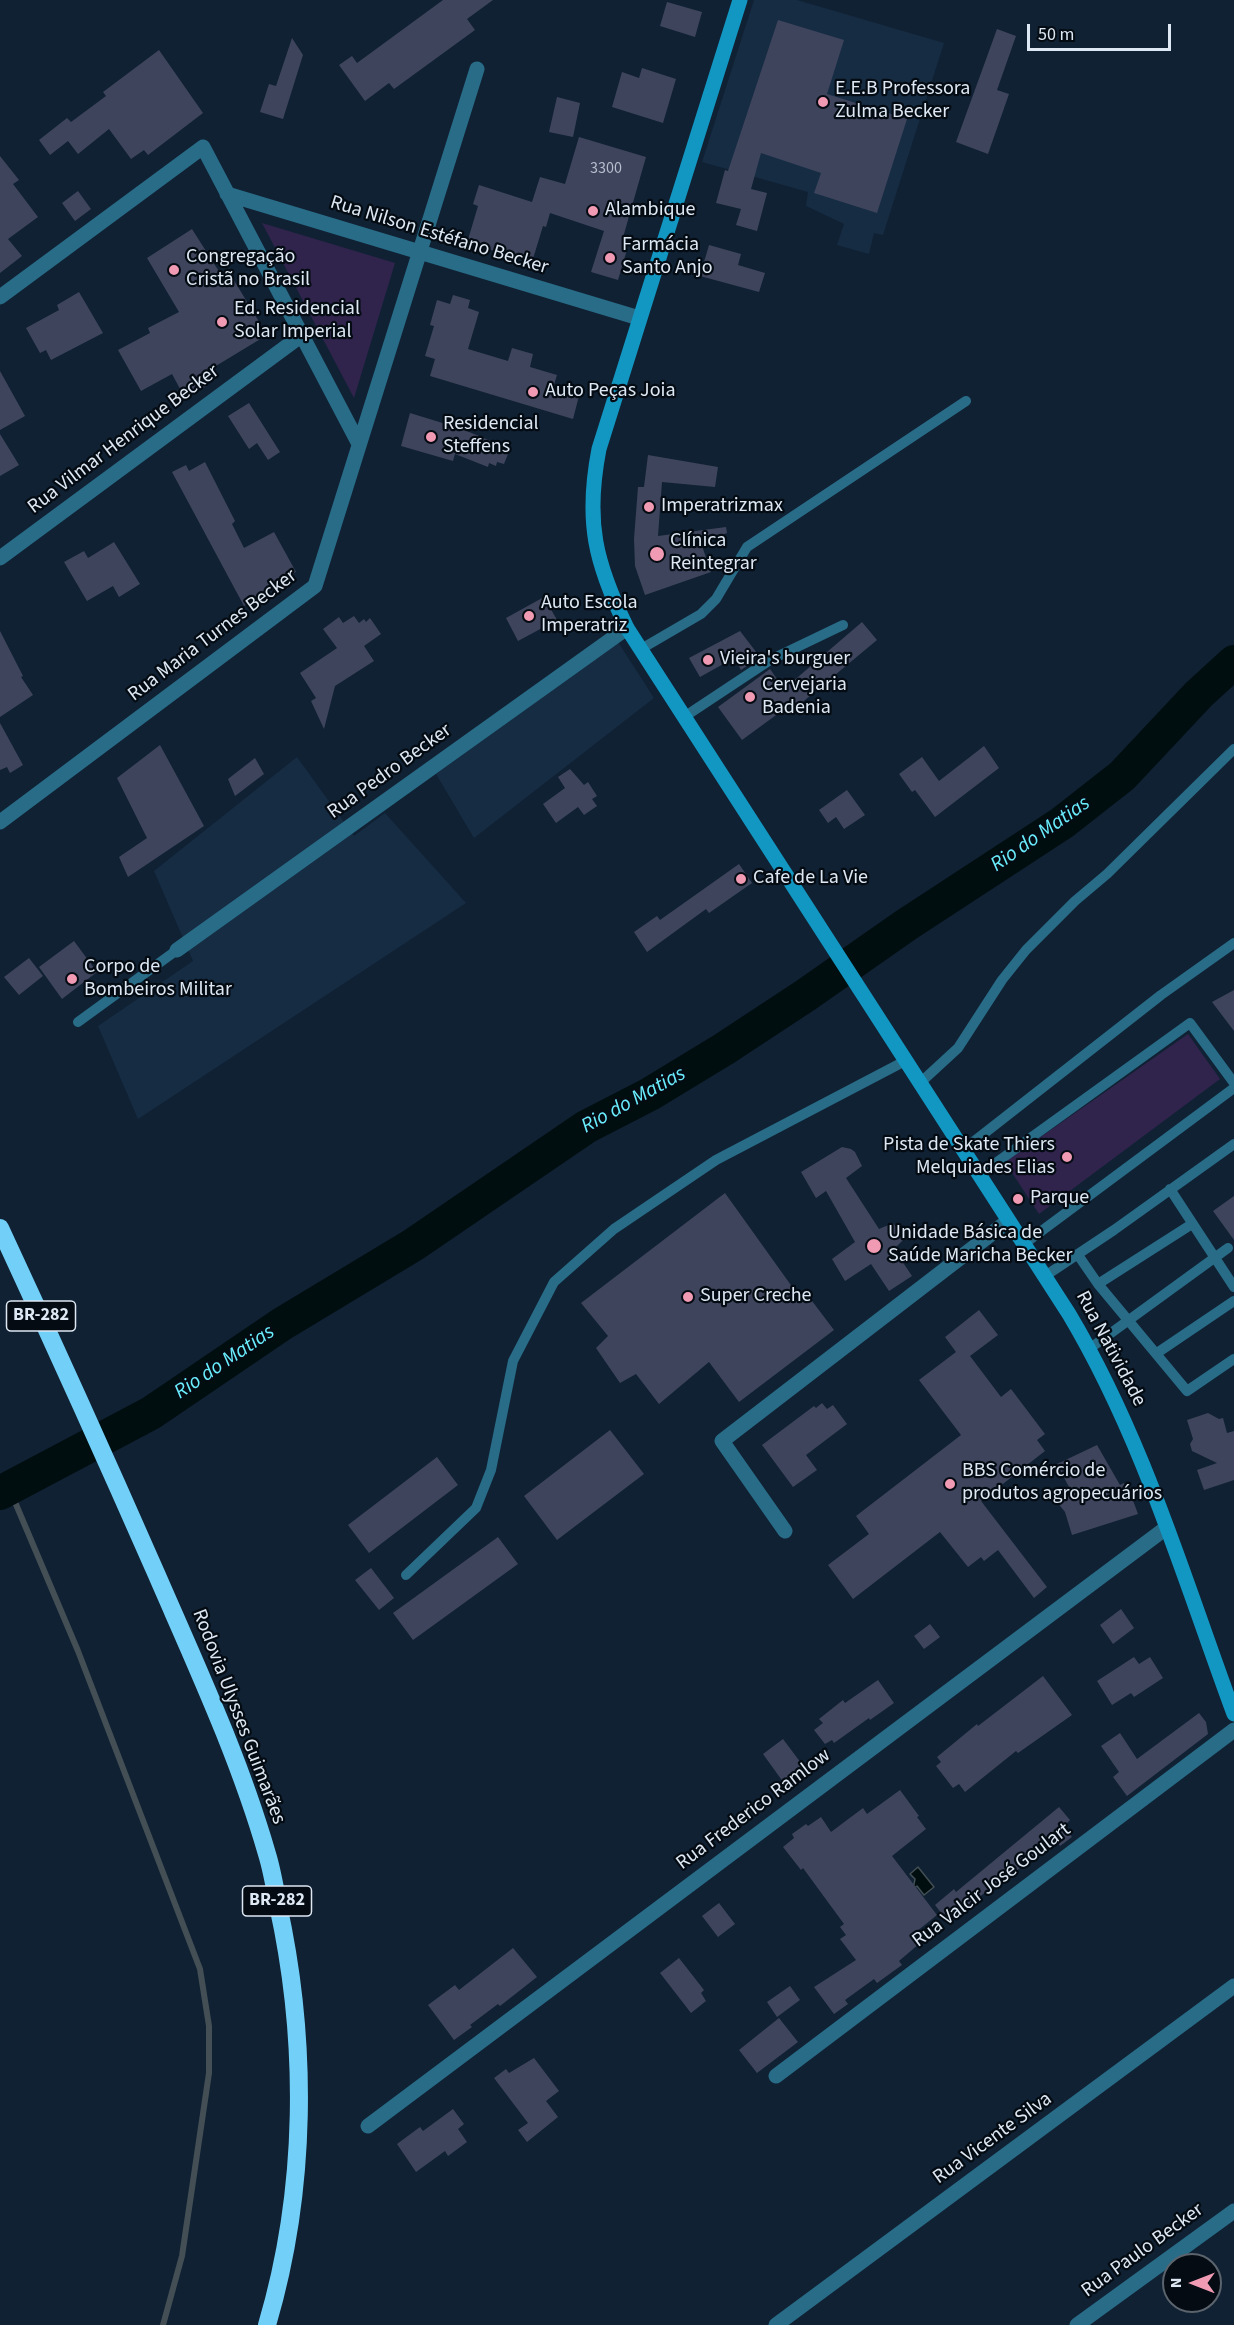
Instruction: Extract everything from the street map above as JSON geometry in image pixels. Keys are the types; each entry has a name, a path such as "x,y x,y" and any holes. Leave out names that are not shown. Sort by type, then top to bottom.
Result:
{"highway":[{"name":"Rodovia Ulysses Guimarães","path":"0,1228 82,1405 218,1715 268,1855 287,1946 297,2030 299,2118 293,2206 276,2295 267,2325"}],"main road":[{"name":"Rua Natividade","path":"740,0 599,449 592,506 593,535 598,559 605,581 627,627 1045,1276 1089,1349 1120,1408 1234,1714"}],"street":[{"name":"Rua Maria Turnes Becker","path":"0,822 315,586 418,251 477,69"},
{"path":"0,297 202,147 359,444"},
{"name":"Rua Nilson Estéfano Becker","path":"227,194 639,318"},
{"name":"Rua Vilmar Henrique Becker","path":"0,558 302,335"},
{"name":"Rua Pedro Becker","path":"177,950 627,627"},
{"path":"785,1531 722,1441 1008,1221"},
{"name":"Rua Frederico Ramlow","path":"368,2126 1166,1528"},
{"name":"Rua Valcir José Goulart","path":"776,2076 1234,1730"},
{"name":"Rua Vicente Silva","path":"776,2325 1234,1986"},
{"name":"Rua Paulo Becker","path":"1077,2325 1234,2211"}],"lane":[{"path":"641,649 701,614 716,598 747,547 966,401"},
{"path":"684,717 771,660 843,625"},
{"path":"920,1083 958,1048 1002,980 1026,950 1234,749"},
{"path":"963,1150 1161,995 1234,943"},
{"path":"78,1022 177,950"},
{"path":"979,1175 1190,1023 1234,1083"},
{"path":"406,1575 476,1508 491,1470 513,1361 554,1282 614,1229 716,1160 905,1061"},
{"path":"1024,1244 1234,1088"},
{"path":"1045,1276 1234,1144"},
{"path":"1170,1189 1234,1287"},
{"path":"1098,1284 1192,1224"},
{"path":"1089,1349 1228,1248"},
{"path":"1078,1255 1098,1284 1187,1391 1234,1359"},
{"path":"1157,1353 1234,1301"}],"shaded area":[{"name":"E.E.B Professora Zulma Becker","path":"754,0 797,0 944,43 883,235 874,233 869,254 837,245 844,224 806,206 808,192 702,162"},
{"path":"262,223 395,263 354,398"},
{"path":"618,642 654,698 474,838 436,774"},
{"path":"297,757 354,836 385,813 466,903 138,1119 98,1026 193,961 154,871"},
{"path":"1188,1034 1220,1079 1039,1214 1005,1162"},
{"path":"918,1867 934,1887 924,1895 917,1886 913,1889 915,1879 910,1874"}],"building":[{"path":"443,0 493,0 467,19 475,30 394,89 389,83 365,101 339,65 352,56 357,63"},
{"path":"667,2 702,12 695,37 660,26"},
{"path":"778,20 844,40 827,94 907,119 877,213 814,193 821,173 761,153 751,189 767,193 757,231 736,225 741,209 716,203 725,170 728,171"},
{"path":"997,29 1016,36 997,90 1009,94 988,154 956,142"},
{"path":"292,38 303,55 283,119 260,112 269,84 276,86"},
{"path":"159,50 203,113 148,155 144,150 131,159 109,129 78,154 68,141 50,155 39,140 67,118 71,122 106,96 103,92"},
{"path":"642,68 676,79 663,123 612,107 622,72 639,78"},
{"path":"557,97 580,103 573,137 549,132"},
{"path":"579,137 646,157 622,241 629,243 618,280 591,272 604,231 550,213 546,227 543,226 532,262 467,243 478,206 473,204 479,185 532,202 540,177 565,184"},
{"path":"0,156 19,180 13,184 38,217 8,239 22,256 0,273"},
{"path":"78,191 91,209 75,221 62,203"},
{"path":"192,229 225,281 232,277 267,335 201,375 207,386 185,398 172,374 141,391 118,350 150,333 148,328 179,312 147,258"},
{"path":"709,245 741,254 738,265 765,273 759,292 700,276"},
{"path":"79,292 103,333 51,360 46,350 40,353 26,328 59,310 57,305"},
{"path":"453,295 470,300 468,308 479,312 468,349 508,361 512,348 533,354 530,367 557,375 553,388 579,396 573,419 430,376 435,359 425,356 434,326 430,325 437,300 450,304"},
{"path":"0,371 25,416 0,430"},
{"path":"249,403 280,452 268,460 257,443 249,449 228,416"},
{"name":"Residencial Steffens","path":"410,413 462,429 510,449 504,464 497,462 496,466 489,463 488,467 455,454 453,461 401,446"},
{"path":"0,434 19,465 0,476"},
{"path":"648,455 718,467 715,487 662,482 658,536 726,527 727,533 701,543 711,572 645,595 635,566 634,539 638,487 644,487"},
{"path":"205,462 235,521 232,524 244,548 274,532 296,572 265,588 268,593 244,606 172,472 186,465 189,471"},
{"path":"114,542 140,584 119,597 113,586 87,601 64,562 84,551 88,558"},
{"name":"Auto Escola Imperatriz","path":"544,597 557,620 518,641 506,618"},
{"path":"354,616 359,623 364,619 366,622 370,618 381,634 364,646 374,661 335,686 324,729 311,701 316,698 300,673 337,648 323,629 339,617 343,623"},
{"path":"862,622 877,640 787,715 783,710 742,740 718,707 770,669 784,689"},
{"path":"0,631 23,676 21,677 33,695 0,717"},
{"path":"740,631 760,657 741,670 734,658 700,677 689,658"},
{"path":"0,723 23,765 10,773 7,767 0,770"},
{"path":"160,745 204,826 128,877 119,857 147,838 117,778"},
{"path":"984,746 999,768 935,817 915,790 912,792 899,774 922,757 939,781"},
{"path":"255,758 264,774 235,796 228,779"},
{"path":"570,769 584,785 588,782 597,796 592,799 597,806 584,815 578,807 556,823 543,804 565,788 558,777"},
{"path":"847,790 865,815 844,829 836,817 828,823 819,810"},
{"path":"739,864 752,883 709,913 706,909 647,952 634,932 657,916 660,920"},
{"path":"74,941 97,972 62,999 39,967"},
{"path":"29,958 43,976 19,995 4,977"},
{"path":"1234,990 1234,1031 1212,1002"},
{"name":"Unidade Básica de Saúde Maricha Becker","path":"842,1147 855,1152 862,1166 846,1178 879,1229 893,1223 905,1238 894,1249 912,1276 889,1291 871,1264 845,1281 832,1259 855,1242 826,1191 816,1198 801,1172"},
{"name":"Super Creche","path":"725,1193 803,1302 809,1297 834,1330 739,1402 709,1362 659,1404 636,1374 620,1383 596,1348 608,1336 581,1303"},
{"path":"1234,1196 1234,1240 1213,1211"},
{"name":"BBS Comércio de produtos agropecuários","path":"979,1310 998,1335 970,1356 1001,1397 1011,1389 1045,1434 1037,1440 1045,1451 981,1501 1047,1587 1034,1598 998,1550 984,1561 981,1557 968,1567 940,1532 853,1599 828,1565 869,1534 856,1516 961,1435 919,1380 956,1352 945,1337"},
{"path":"822,1403 827,1409 833,1405 847,1424 806,1455 817,1470 793,1487 762,1445 814,1406 816,1408"},
{"path":"1208,1413 1219,1419 1223,1418 1227,1433 1234,1431 1234,1480 1204,1490 1197,1470 1217,1463 1192,1451 1190,1444 1193,1439 1187,1420"},
{"path":"610,1430 644,1474 557,1540 524,1496"},
{"path":"1097,1445 1120,1485 1124,1483 1128,1497 1131,1495 1138,1514 1072,1535 1065,1512 1053,1497 1071,1491 1057,1464"},
{"path":"437,1457 458,1485 369,1553 348,1525"},
{"path":"498,1537 518,1564 413,1640 393,1613"},
{"path":"371,1568 394,1598 379,1610 355,1580"},
{"path":"1121,1609 1134,1628 1113,1644 1100,1625"},
{"path":"930,1624 940,1637 924,1649 914,1636"},
{"path":"1134,1657 1139,1664 1150,1657 1163,1678 1134,1697 1131,1693 1112,1705 1097,1681"},
{"path":"1043,1676 1072,1715 1018,1753 1016,1751 965,1792 959,1784 953,1788 936,1766 941,1762 937,1757 977,1724 978,1726"},
{"path":"878,1680 894,1703 834,1743 832,1740 825,1744 814,1730 823,1723 819,1719 843,1700 845,1703"},
{"path":"1199,1713 1206,1722 1208,1734 1127,1796 1113,1777 1119,1772 1101,1746 1120,1733 1137,1759"},
{"path":"783,1739 807,1771 786,1786 763,1754"},
{"path":"900,1790 926,1829 892,1856 937,1915 911,1936 919,1944 899,1961 902,1965 877,1983 874,1979 845,2000 848,2004 834,2014 814,1987 856,1960 840,1939 846,1935 840,1927 844,1924 803,1868 801,1870 783,1847 794,1838 792,1834 806,1824 808,1826 821,1817 831,1832 863,1808 867,1814"},
{"path":"1059,1807 1070,1820 1064,1826 1072,1837 1060,1846 1057,1841 1008,1877 1007,1875 949,1923 935,1905 954,1889 956,1892"},
{"path":"719,1903 735,1924 718,1937 702,1916"},
{"path":"513,1948 537,1977 500,2006 498,2004 470,2025 472,2027 454,2040 428,2005 455,1985 459,1990"},
{"path":"679,1958 704,1990 701,1993 706,2001 691,2013 660,1973"},
{"path":"790,1986 800,2000 777,2017 767,2002"},
{"path":"779,2018 798,2042 757,2073 739,2050"},
{"path":"534,2058 559,2091 546,2101 558,2117 527,2142 518,2130 528,2123 494,2078 506,2069 509,2073"},
{"path":"453,2109 464,2124 458,2129 467,2142 448,2156 445,2151 416,2172 397,2144 420,2127 423,2131"}],"waterway":[{"name":"Rio do Matias","path":"0,1493 151,1413 282,1324 413,1245 586,1127 650,1094 724,1049 906,925 1062,823 1122,776 1199,694 1234,662"},
{"path":"15,1484 15,1502 78,1651 200,1969 209,2026 209,2073 182,2256 163,2325"}],"place":[{"name":"E.E.B Professora Zulma Becker","path":"823,102"},
{"name":"Alambique","path":"593,211"},
{"name":"Farmácia Santo Anjo","path":"610,258"},
{"name":"Congregação Cristã no Brasil","path":"174,270"},
{"name":"Ed. Residencial Solar Imperial","path":"222,322"},
{"name":"Auto Peças Joia","path":"533,392"},
{"name":"Residencial Steffens","path":"431,437"},
{"name":"Imperatrizmax","path":"649,507"},
{"name":"Clínica Reintegrar","path":"657,554"},
{"name":"Auto Escola Imperatriz","path":"529,616"},
{"name":"Vieira's burguer","path":"708,660"},
{"name":"Cervejaria Badenia","path":"750,697"},
{"name":"Cafe de La Vie","path":"741,879"},
{"name":"Corpo de Bombeiros Militar","path":"72,979"},
{"name":"Pista de Skate Thiers Melquiades Elias","path":"1067,1157"},
{"name":"Parque","path":"1018,1199"},
{"name":"Unidade Básica de Saúde Maricha Becker","path":"874,1246"},
{"name":"Super Creche","path":"688,1297"},
{"name":"BBS Comércio de produtos agropecuários","path":"950,1484"}]}
